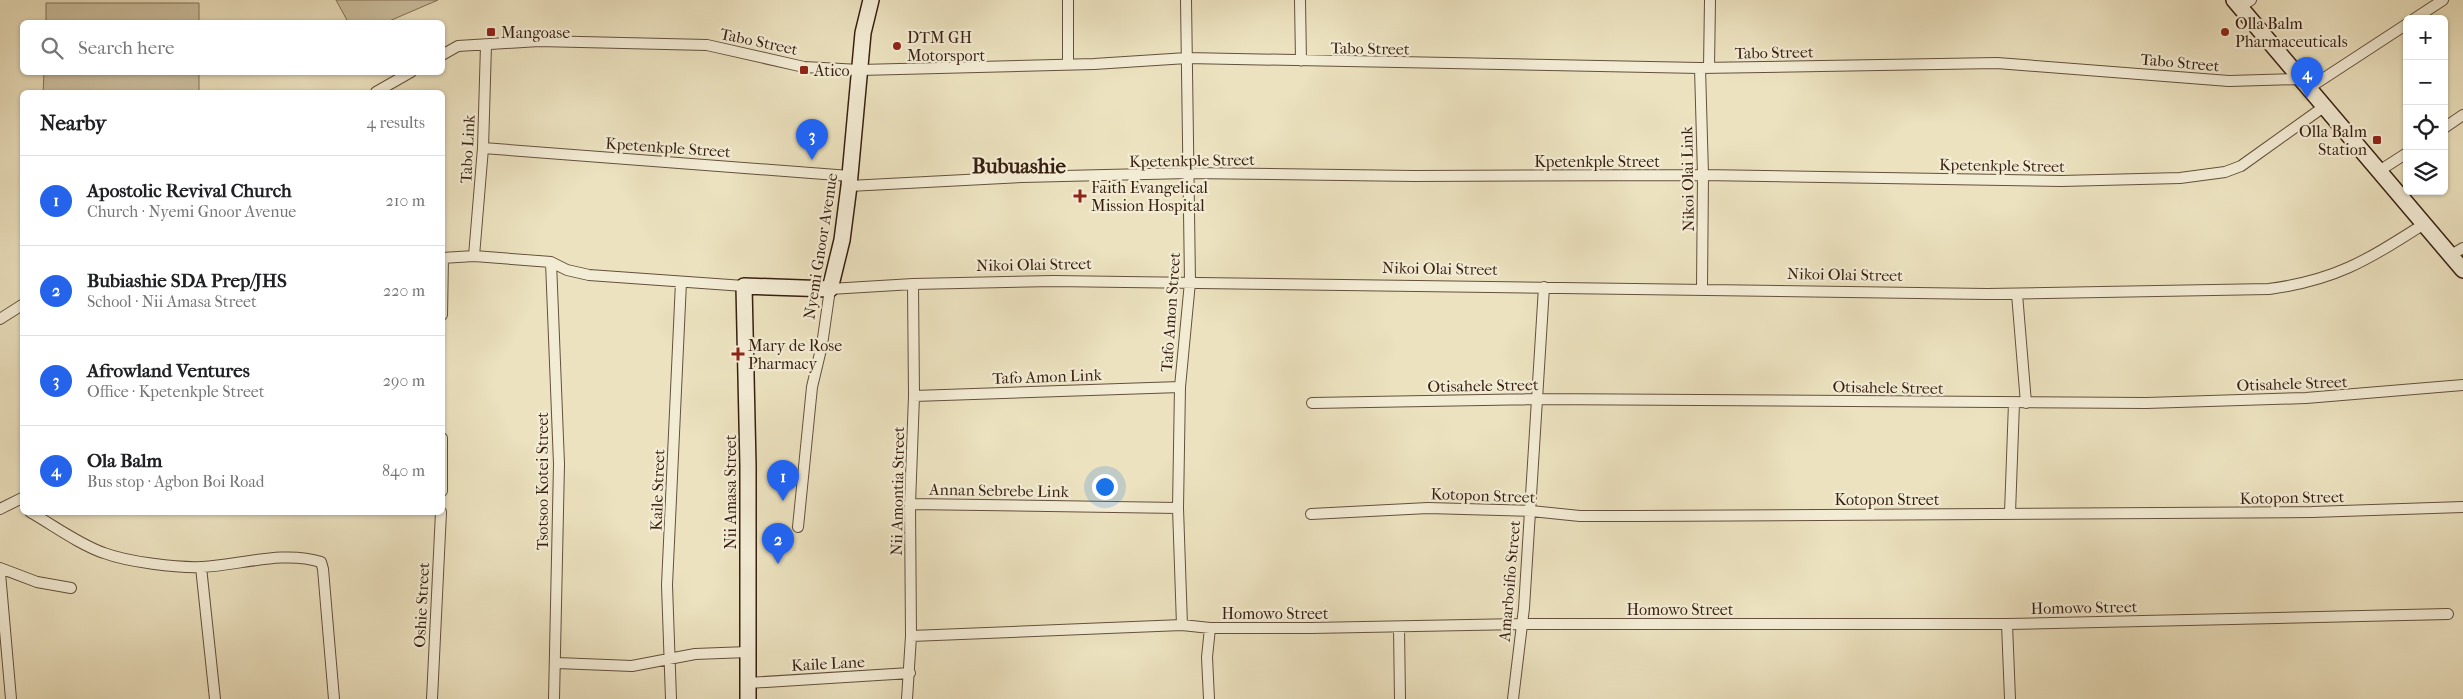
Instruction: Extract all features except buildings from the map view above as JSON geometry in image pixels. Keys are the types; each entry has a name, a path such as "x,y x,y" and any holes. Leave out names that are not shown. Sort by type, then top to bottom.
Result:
{"street":[{"name":"Nyemi Gnoor Avenue","path":"798,527 811,396 830,289 842,240 850,181 864,30 871,0"},
{"path":"1068,0 1068,64"},
{"name":"Tafo Amon Street","path":"1182,625 1178,508 1180,387 1190,282 1186,0"},
{"path":"1300,0 1300,62"},
{"name":"Nikoi Olai Link","path":"1702,289 1704,68 1710,0"},
{"path":"2420,15 2443,0"},
{"path":"2242,2 2308,87 2424,224 2457,252 2463,270"},
{"path":"2308,87 2403,27"},
{"name":"Tabo Street","path":"445,53 458,46 539,41 707,45 804,66 860,70 1068,64 1187,58 1300,62 1704,68 1997,63 2308,87"},
{"name":"Tabo Link","path":"474,256 483,148 486,45"},
{"path":"380,90 406,75"},
{"name":"Kpetenkple Street","path":"483,148 850,181 1188,173 1414,176 1703,175 2061,181 2196,176 2225,172 2241,166 2325,106"},
{"path":"2448,125 2463,116"},
{"path":"2380,171 2403,156"},
{"name":"Nikoi Olai Street","path":"445,258 474,256 551,262 567,270 589,275 744,286 830,289 913,284 1053,280 2017,294 2269,289 2305,284 2338,274 2366,260 2424,224"},
{"name":"Tsotsoo Kotei Street","path":"551,262 559,464 557,663 554,699"},
{"name":"Kaile Street","path":"670,699 667,585 681,282"},
{"name":"Nii Amontia Street","path":"907,699 911,636 910,504 914,396 913,284"},
{"name":"Nii Amasa Street","path":"744,286 748,466 748,699"},
{"name":"Amarboifio Street","path":"1513,699 1531,511 1544,287"},
{"path":"2017,294 2026,403"},
{"path":"0,319 20,306"},
{"name":"Otisahele Street","path":"1312,403 1538,399 2146,404 2306,398 2463,385"},
{"name":"Tafo Amon Link","path":"914,396 1180,387"},
{"path":"2010,513 2014,403"},
{"path":"0,509 20,503"},
{"name":"Annan Sebrebe Link","path":"910,504 1178,508"},
{"name":"Kotopon Street","path":"1311,514 1428,508 1531,511 1580,516 2312,512 2463,507"},
{"path":"35,515 102,553 122,558 201,567 286,558 309,559 321,562 334,699"},
{"name":"Oshie Street","path":"432,699 441,515"},
{"path":"201,567 214,699"},
{"path":"0,568 37,582 71,588"},
{"path":"0,573 11,699"},
{"name":"Homowo Street","path":"911,636 1182,625 1210,628 1521,624 2007,624 2448,614"},
{"path":"2007,624 2010,699"},
{"path":"1399,627 1400,699"},
{"path":"1209,699 1207,657 1210,628"},
{"path":"557,663 632,666 695,654 748,652"},
{"name":"Kaile Lane","path":"748,683 910,673"}],"shaded area":[{"path":"336,0 438,0 392,20 347,20"},
{"path":"46,3 199,3 199,20 46,20"},
{"path":"44,75 199,75 199,90 43,90"}],"place":[{"name":"Mangoase","path":"491,32"},
{"name":"Olla Balm Pharmaceuticals","path":"2225,32"},
{"name":"DTM GH Motorsport","path":"897,46"},
{"name":"Atico","path":"804,70"},
{"name":"Ola Balm","path":"2307,98"},
{"name":"Olla Balm Station","path":"2377,140"},
{"name":"Afrowland Ventures","path":"812,160"},
{"name":"Faith Evangelical Mission Hospital","path":"1080,196"},
{"name":"Mary de Rose Pharmacy","path":"738,354"},
{"name":"Apostolic Revival Church","path":"783,501"},
{"name":"Bubiashie SDA Prep/JHS","path":"778,564"}],"district":[{"name":"Bubuashie","path":"1019,166"}]}
